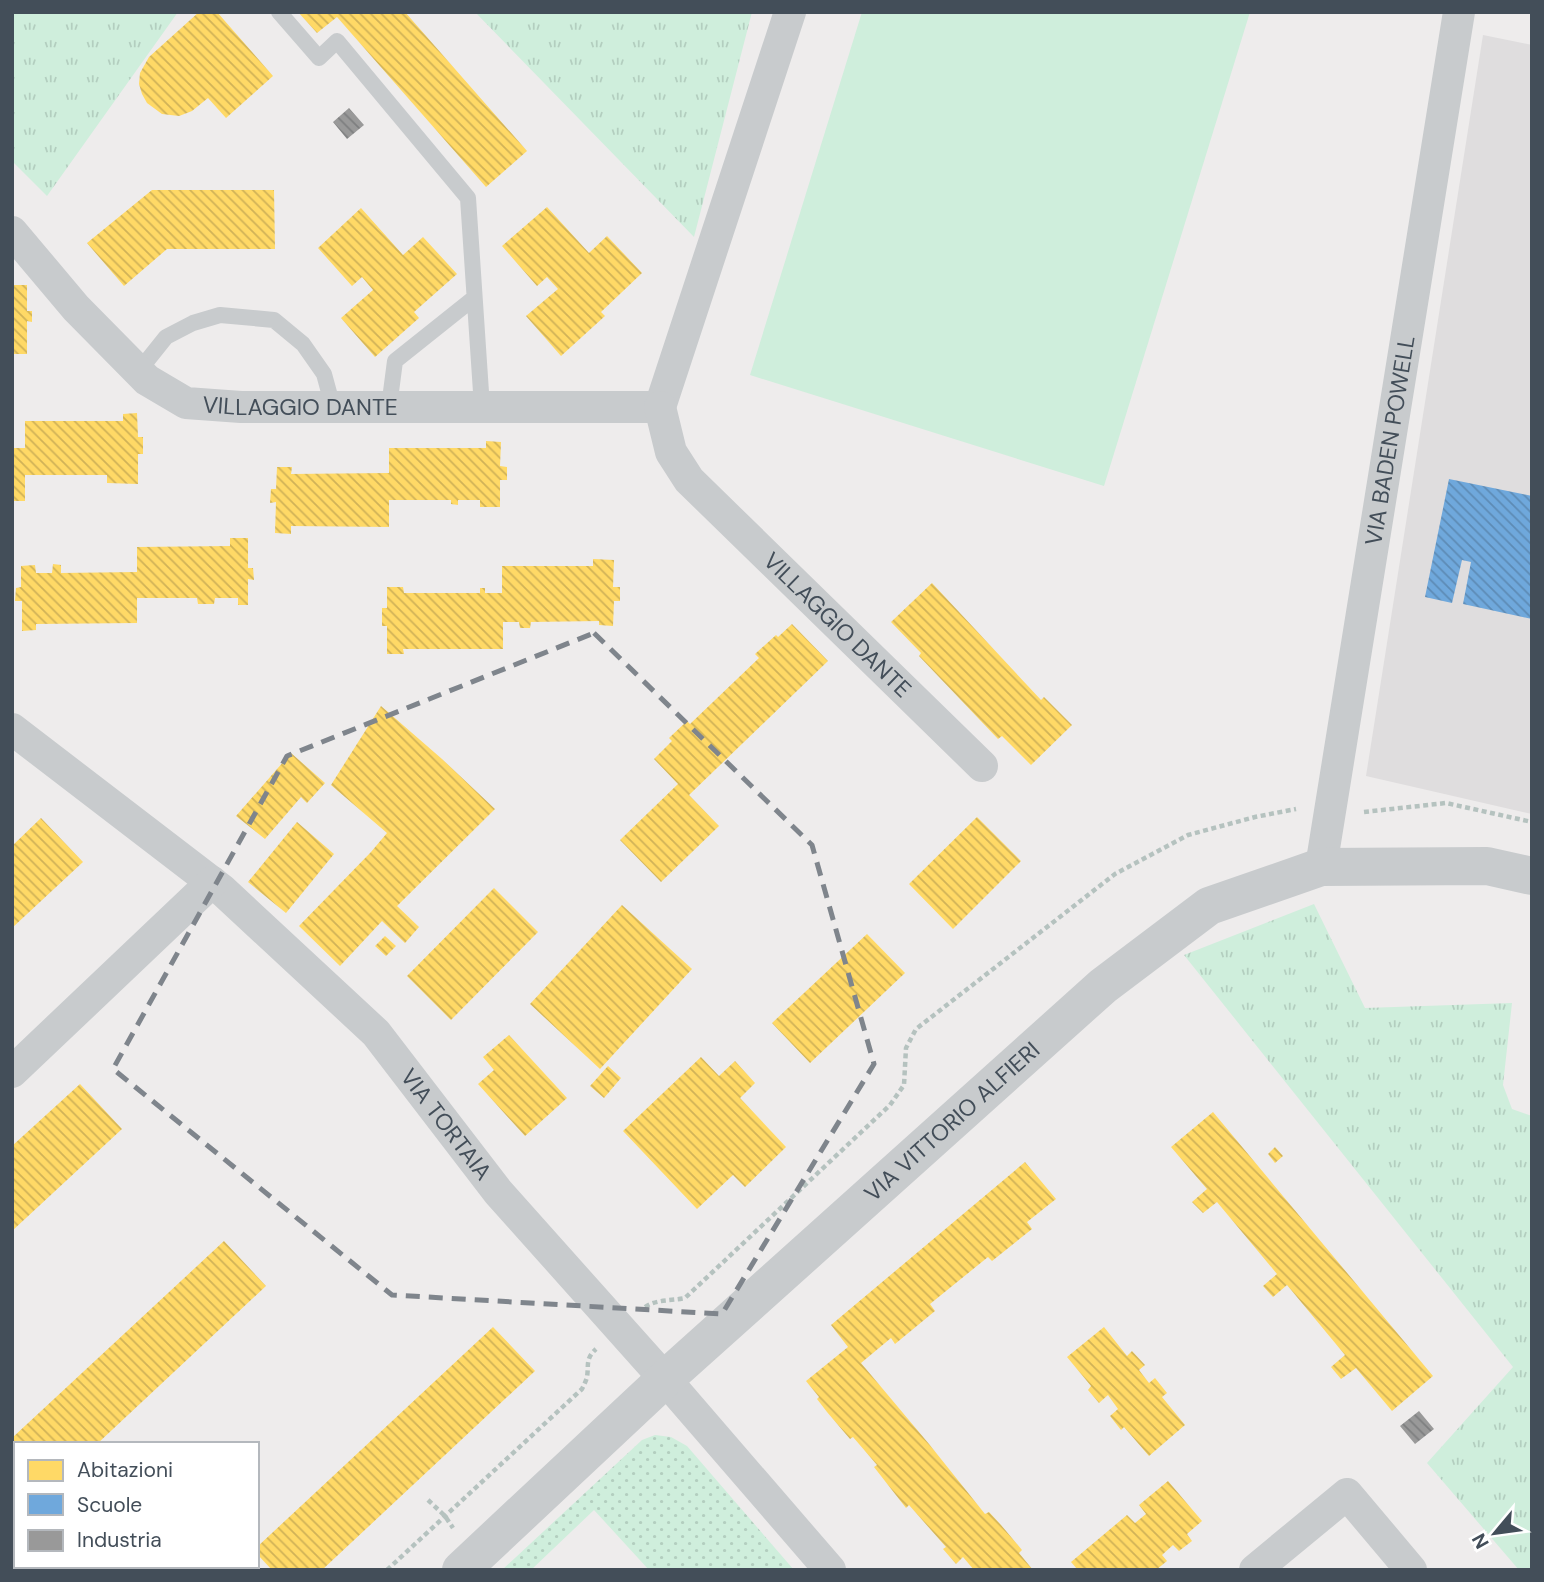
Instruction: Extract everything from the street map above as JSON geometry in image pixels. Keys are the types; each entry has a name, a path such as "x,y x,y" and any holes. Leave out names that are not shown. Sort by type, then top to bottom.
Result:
{"street":[{"path":"660,407 790,12"},
{"name":"VIA BADEN POWELL","path":"1321,867 1459,12"},
{"name":"VILLAGGIO DANTE","path":"12,232 76,308 138,372 186,403 241,407 660,407 671,452 689,480 982,766"},
{"name":"VIA TORTAIA","path":"12,729 212,882 376,1033 498,1192 830,1570"},
{"name":"VIA VITTORIO ALFIERI","path":"461,1570 665,1379 1103,986 1209,906 1321,867 1487,866 1532,876"},
{"path":"12,1072 212,882"},
{"path":"1255,1570 1347,1494 1411,1570"}],"lane":[{"path":"279,12 319,58 337,41 468,198 482,407"},
{"path":"389,407 395,361 474,298"},
{"path":"138,372 166,337 193,323 220,315 274,320 303,344 324,374 333,407"}],"path":[{"path":"1370,813 1446,803 1532,822"},
{"path":"643,1309 658,1301 685,1298 890,1105 904,1085 906,1048 916,1029 1115,874 1188,835 1255,817 1298,809"},
{"path":"387,1570 582,1389 591,1354 604,1343"},
{"path":"428,1500 445,1516"}],"highlighted area":[{"path":"594,633 812,845 874,1064 722,1314 392,1295 113,1069 287,756"}],"shaded area":[{"path":"1483,35 1532,45 1532,814 1366,776"}],"green space":[{"path":"12,12 178,12 47,196 12,161"},
{"path":"475,12 752,12 694,237"},
{"path":"862,12 1250,12 1104,486 750,375"},
{"path":"1314,904 1365,1008 1512,1003 1503,1085 1512,1109 1532,1116 1532,1570 1519,1570 1427,1463 1513,1367 1184,955"},
{"path":"655,1435 671,1437 687,1446 794,1570 649,1570 594,1510 531,1570 502,1570 642,1440"}],"building: Abitazioni":[{"path":"199,12 217,12 273,76 226,118 208,98 192,111 179,116 162,114 147,103 139,84 140,73 149,57"},
{"path":"298,12 405,12 527,151 486,187 337,17 317,33"},
{"path":"152,190 274,190 275,249 167,249 124,286 87,243"},
{"path":"547,207 589,253 607,236 642,273 601,312 605,316 561,356 526,316 558,289 547,277 537,286 502,246"},
{"path":"361,208 403,255 423,237 457,274 414,312 419,318 375,357 341,318 373,290 362,277 352,286 318,248"},
{"path":"12,285 27,285 27,311 32,311 32,322 27,321 27,354 12,354"},
{"path":"137,413 138,437 143,437 143,454 138,454 138,484 107,483 107,475 25,475 25,501 12,501 12,448 25,448 25,421 123,421 123,414"},
{"path":"486,441 501,442 500,466 507,467 507,480 500,480 500,507 480,507 480,500 458,500 458,505 451,504 451,500 389,500 389,527 291,526 291,534 275,533 276,502 270,503 271,489 276,489 277,467 292,467 291,474 389,473 389,448 486,448"},
{"path":"230,538 248,538 248,568 253,568 254,580 248,579 248,605 238,605 238,598 215,598 214,604 198,604 197,598 137,598 137,623 36,624 36,630 22,631 22,601 15,601 16,588 21,587 21,566 35,565 36,573 52,573 53,564 61,565 61,573 137,572 137,547 230,546"},
{"path":"593,559 614,560 613,587 620,587 620,601 614,601 613,626 599,625 599,621 531,622 530,628 520,628 519,622 503,622 503,649 403,649 404,654 387,654 387,626 382,626 382,608 387,608 387,587 403,587 404,593 480,593 480,588 485,588 485,593 502,593 502,566 593,566"},
{"path":"932,583 1041,700 1044,697 1072,725 1031,765 1002,736 998,739 919,656 921,653 891,622"},
{"path":"792,624 828,661 689,795 719,826 661,882 620,840 678,784 654,759 672,741 669,738 687,721 690,724 759,658 755,654"},
{"path":"381,706 495,809 397,906 419,927 405,943 382,921 340,966 299,926 387,833 331,785"},
{"path":"291,753 325,783 307,803 301,797 265,839 236,816"},
{"path":"977,817 1021,861 953,929 909,884"},
{"path":"41,818 83,862 12,928 12,846"},
{"path":"297,822 334,854 286,913 248,882"},
{"path":"494,888 538,932 451,1020 407,976"},
{"path":"622,905 692,969 600,1069 530,1004"},
{"path":"867,934 905,973 810,1063 772,1023"},
{"path":"385,936 396,946 386,956 375,946"},
{"path":"509,1035 567,1098 525,1136 478,1084 494,1070 483,1057"},
{"path":"701,1057 719,1076 735,1061 755,1083 740,1098 786,1147 745,1187 733,1175 697,1209 623,1131"},
{"path":"608,1066 621,1078 604,1098 590,1086"},
{"path":"80,1084 122,1129 12,1231 12,1146"},
{"path":"1213,1112 1433,1376 1392,1411 1356,1368 1341,1379 1331,1367 1345,1355 1287,1285 1273,1297 1263,1286 1277,1274 1217,1202 1203,1213 1192,1202 1207,1189 1171,1147"},
{"path":"1275,1147 1283,1156 1275,1163 1268,1154"},
{"path":"1025,1162 1056,1199 1027,1222 1032,1229 992,1261 988,1257 930,1304 935,1311 895,1344 891,1338 861,1363 985,1514 989,1512 1022,1550 1019,1553 1033,1570 974,1570 963,1557 956,1564 943,1549 946,1547 909,1505 906,1508 874,1467 877,1465 827,1412 806,1381 848,1347 831,1325"},
{"path":"224,1241 266,1286 99,1442 14,1442 12,1522 12,1438"},
{"path":"493,1327 535,1371 322,1570 272,1570 259,1556 259,1545"},
{"path":"1104,1327 1127,1356 1132,1351 1145,1365 1139,1370 1149,1383 1155,1378 1167,1393 1162,1397 1185,1425 1149,1456 1124,1427 1121,1430 1110,1416 1118,1409 1108,1395 1099,1403 1088,1390 1091,1386 1067,1357"},
{"path":"1168,1481 1202,1521 1187,1534 1192,1541 1179,1551 1173,1545 1162,1555 1167,1561 1156,1570 1078,1570 1071,1562 1127,1515 1135,1523 1146,1514 1139,1505"}],"building: Scuole":[{"path":"1449,479 1532,496 1532,619 1463,604 1471,562 1462,560 1452,603 1425,597"}],"building: Industria":[{"path":"349,108 364,125 347,139 333,122"},
{"path":"1419,1411 1434,1429 1415,1444 1400,1426"}]}
